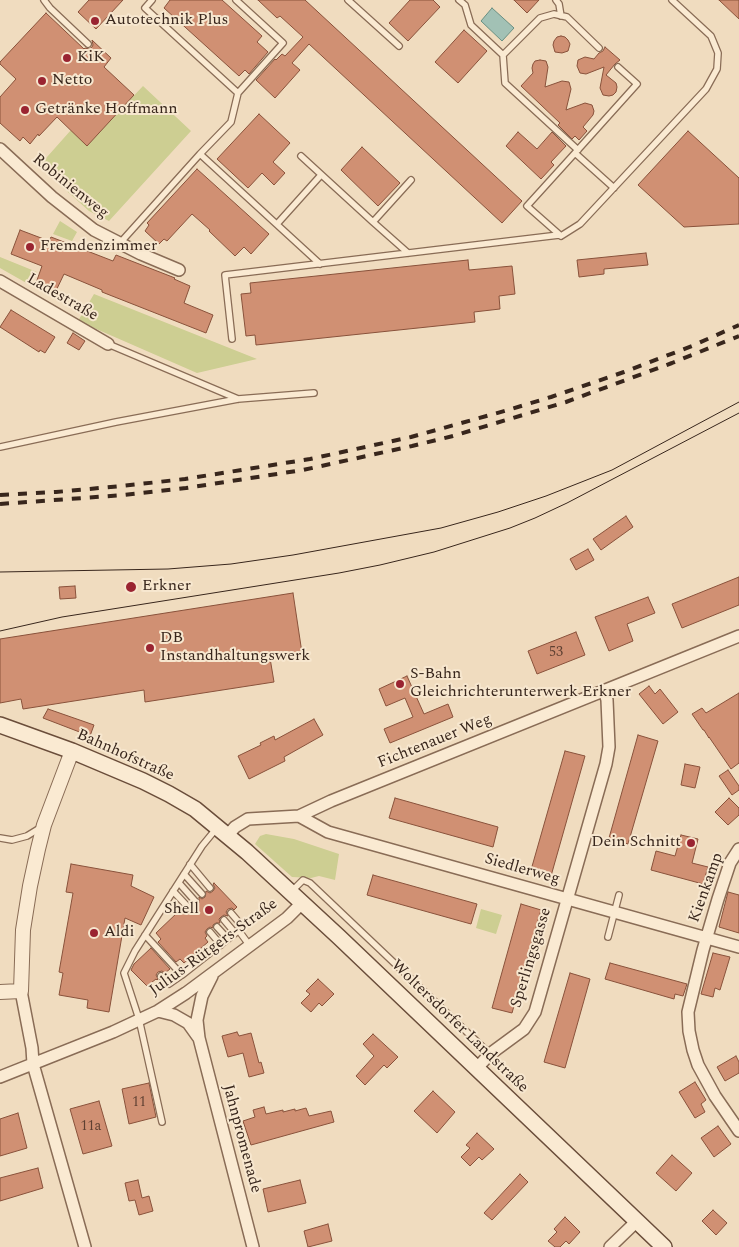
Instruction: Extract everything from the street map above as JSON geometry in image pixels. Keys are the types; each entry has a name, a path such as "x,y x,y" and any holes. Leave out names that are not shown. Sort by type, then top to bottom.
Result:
{"main road":[{"name":"Bahnhofstraße","path":"0,725 72,751 143,781 195,809 222,831"},
{"name":"Woltersdorfer Landstraße","path":"222,831 291,892 664,1247"}],"street":[{"name":"Robinienweg","path":"0,149 58,201 94,230 141,254 179,270"},
{"name":"Ladestraße","path":"0,281 108,344"},
{"name":"Fichtenauer Weg","path":"222,831 248,819 298,816 739,636"},
{"name":"Sperlingsgasse","path":"477,1068 490,1054 524,1028 535,1012 606,764 609,747 607,700 604,690"},
{"path":"72,751 44,825 30,886 23,930 21,991 32,1048 33,1064 85,1247"},
{"name":"Siedlerweg","path":"298,816 328,832 739,947"},
{"name":"Kienkamp","path":"739,849 730,863 718,899 688,1012 689,1031 698,1065 715,1096 739,1131"},
{"name":"Julius-Rütgers-Straße","path":"0,1077 113,1032 158,1011 213,974 287,918 302,903"},
{"name":"Jahnpromenade","path":"213,974 202,996 197,1020 198,1038 253,1247"},
{"path":"0,992 21,991"},
{"name":"Jahnpromenade","path":"158,1011 174,1014 188,1023 198,1038"},
{"path":"610,1247 637,1221"}],"lane":[{"path":"44,0 88,44"},
{"path":"152,0 144,8 238,93"},
{"path":"120,243 231,122 238,93 283,43 236,0"},
{"path":"348,0 400,46"},
{"path":"459,0 465,5 471,25 503,55 505,83 614,188"},
{"path":"556,0 559,4 561,16"},
{"path":"232,339 225,275 561,236 580,224 706,89 717,69 718,53 711,36 672,0"},
{"path":"503,55 540,18 554,14 567,17 599,48"},
{"path":"561,236 528,206 637,84 618,67"},
{"path":"200,154 320,264"},
{"path":"300,156 408,253"},
{"path":"277,224 322,175"},
{"path":"373,222 411,180"},
{"path":"108,344 238,399"},
{"path":"0,447 116,422 238,399 314,393"},
{"path":"0,838 2,840 12,840 27,836 44,825"},
{"path":"162,1122 139,1019 124,973 136,950 202,846 222,831"},
{"path":"190,864 210,888"},
{"path":"184,874 202,894"},
{"path":"291,892 303,880 310,883 490,1054"},
{"path":"179,883 195,901"},
{"path":"173,891 188,907"},
{"path":"608,937 620,895"},
{"path":"161,976 169,984 237,932 242,927 231,913"},
{"path":"224,920 250,946"},
{"path":"217,927 228,939"},
{"path":"210,932 221,944"},
{"path":"146,935 182,975"},
{"path":"136,950 142,956"}],"green space":[{"path":"143,86 191,131 109,221 89,211 39,166 71,130 87,145"},
{"path":"60,221 77,232 72,241 53,234"},
{"path":"0,257 37,272 30,285 0,268"},
{"path":"94,294 257,359 197,373 78,321"},
{"path":"266,834 294,839 339,854 335,880 319,876 311,878 292,877 255,844 260,836"},
{"path":"481,909 502,915 496,934 476,928"}],"shaded area":[{"path":"492,8 514,28 502,41 481,21"}],"building":[{"name":"Autotechnik Plus","path":"89,0 123,0 96,29 78,12"},
{"path":"170,0 222,0 262,36 257,42 268,52 249,74 245,70 239,76 164,8"},
{"path":"258,0 305,0 522,201 502,223 309,44 292,63 300,70 275,98 256,80 275,59 282,54 285,56 303,37 280,16 277,18"},
{"path":"410,0 433,0 440,7 408,41 389,23"},
{"path":"514,0 539,0 527,13"},
{"path":"719,0 739,0 739,19"},
{"path":"46,13 84,49 92,47 92,40 111,58 104,67 134,95 87,146 57,117 30,144 23,137 20,141 0,123 0,97 16,79 0,62"},
{"path":"464,30 487,51 458,83 435,62"},
{"path":"557,37 565,37 570,44 568,51 562,53 555,52 554,41"},
{"path":"605,47 620,60 606,75 616,83 617,87 616,92 609,96 603,95 600,88 604,67 586,74 580,73 577,66 578,60 585,57 594,59"},
{"path":"535,61 546,61 548,67 545,87 562,81 569,82 571,89 566,110 585,103 592,105 593,115 583,127 587,131 579,140 575,136 572,139 558,125 560,123 521,86 533,73 532,68"},
{"path":"259,114 290,143 273,162 285,173 274,185 262,173 248,188 217,159"},
{"path":"688,131 739,178 739,224 684,227 638,185"},
{"path":"518,132 537,149 552,132 566,146 551,162 554,165 541,179 506,146"},
{"path":"362,147 400,183 378,206 341,170"},
{"path":"197,169 269,234 251,254 244,247 235,256 192,214 167,241 164,239 159,244 145,231 149,225 147,223"},
{"path":"20,230 49,241 51,237 113,261 116,255 175,278 190,286 184,303 213,315 206,333 102,292 102,290 64,274 54,295 36,283 42,266 11,254"},
{"path":"646,253 648,265 604,269 604,274 579,277 577,260"},
{"path":"468,260 469,270 512,266 515,294 499,296 500,309 474,312 475,322 256,345 255,335 246,336 241,294 251,293 250,283"},
{"path":"11,310 55,337 45,353 40,350 39,352 0,327"},
{"path":"73,333 85,341 79,350 67,343"},
{"path":"626,516 633,527 601,550 593,539"},
{"path":"588,549 594,560 576,570 570,559"},
{"path":"739,577 739,605 682,628 672,604"},
{"path":"75,586 76,598 60,599 59,587"},
{"name":"DB Instandhaltungswerk","path":"293,593 302,653 270,658 274,682 145,702 144,690 23,709 21,699 0,703 0,639"},
{"path":"648,597 655,613 627,624 633,641 609,651 595,617"},
{"path":"576,632 585,655 537,674 528,651"},
{"path":"407,676 424,714 448,704 453,717 390,743 384,729 413,717 405,698 386,706 379,689"},
{"path":"649,686 655,694 660,689 678,712 663,724 639,694"},
{"path":"739,693 739,763 731,769 692,714 702,708 706,713"},
{"path":"48,709 94,725 90,736 43,718"},
{"path":"314,719 323,735 284,757 285,761 249,779 238,756 261,745 260,743 274,736 275,740"},
{"path":"638,735 658,741 628,844 609,838"},
{"path":"565,751 585,756 551,876 531,870"},
{"path":"685,764 700,767 695,788 681,785"},
{"path":"728,770 739,786 739,790 732,795 719,776"},
{"path":"395,798 498,827 493,847 389,818"},
{"path":"729,798 739,808 739,815 728,825 715,812"},
{"path":"681,835 698,839 692,863 708,867 703,884 651,870 656,851 675,856"},
{"name":"Aldi","path":"71,864 133,875 131,886 154,897 141,925 125,918 109,1012 87,1008 88,1000 59,995 63,973 59,972 73,893 66,892"},
{"path":"373,875 477,904 471,924 367,895"},
{"path":"214,883 237,907 234,910 232,908 228,909 226,912 228,916 224,915 219,919 220,923 216,923 213,925 213,928 207,929 205,932 207,936 205,938 208,942 184,963 180,959 176,962 158,942 161,939 156,933 178,912 191,911 193,908 192,904 195,906 199,903 199,897 202,899 205,897 206,891 210,893 213,891 215,888"},
{"path":"728,892 739,895 739,933 719,927"},
{"path":"521,904 541,910 512,1013 492,1008"},
{"path":"151,948 170,969 165,973 162,971 158,972 156,975 158,979 147,986 131,970 134,964"},
{"path":"713,953 730,957 720,990 715,988 713,997 701,994"},
{"path":"610,963 687,984 683,996 675,994 674,999 605,979"},
{"path":"570,973 590,979 565,1068 544,1062"},
{"path":"318,979 334,994 322,1006 319,1003 311,1012 301,1003 310,994 306,991"},
{"path":"237,1032 239,1036 251,1033 259,1063 261,1062 264,1073 249,1077 243,1053 228,1057 222,1036"},
{"path":"373,1034 398,1057 387,1068 384,1065 365,1085 356,1076 374,1056 363,1044"},
{"path":"736,1056 739,1062 739,1073 725,1081 717,1067"},
{"path":"695,1082 706,1100 701,1104 705,1112 695,1118 679,1092"},
{"path":"149,1083 156,1117 129,1124 122,1089"},
{"path":"433,1091 455,1112 437,1133 414,1111"},
{"path":"99,1101 112,1146 83,1154 70,1109"},
{"path":"264,1107 266,1114 306,1108 309,1116 331,1111 334,1122 251,1145 243,1121 255,1117 253,1110"},
{"path":"18,1113 27,1148 0,1156 0,1119"},
{"path":"718,1126 731,1144 714,1157 701,1138"},
{"path":"477,1133 494,1149 482,1160 479,1157 470,1166 461,1157 470,1148 466,1145"},
{"path":"672,1155 692,1173 676,1191 656,1173"},
{"path":"38,1168 43,1188 0,1201 0,1178"},
{"path":"520,1174 528,1182 492,1220 484,1213"},
{"path":"138,1180 142,1198 149,1196 153,1211 139,1215 135,1200 129,1201 125,1183"},
{"path":"300,1180 306,1203 268,1212 263,1189"},
{"path":"713,1210 727,1223 716,1235 702,1221"},
{"path":"565,1217 580,1232 569,1244 566,1241 560,1247 555,1247 548,1241 557,1232 554,1229"},
{"path":"328,1224 332,1241 308,1247 304,1231"}],"tram line":[{"path":"0,572 168,569 231,564 293,555 441,528 546,496 612,470 739,402"},
{"path":"0,631 62,617 339,573 434,552 510,528 535,518 739,413"}],"railway":[{"path":"0,495 56,492 185,479 310,459 411,437 551,397 692,346 739,325"},
{"path":"0,504 124,495 186,488 303,470 412,446 453,436 566,402 739,336"}],"place":[{"name":"Autotechnik Plus","path":"95,21"},
{"name":"KiK","path":"67,58"},
{"name":"Netto","path":"42,81"},
{"name":"Getränke Hoffmann","path":"25,110"},
{"name":"Fremdenzimmer","path":"30,247"},
{"name":"Erkner","path":"131,587"},
{"name":"DB Instandhaltungswerk","path":"150,648"},
{"name":"S-Bahn Gleichrichterunterwerk Erkner","path":"400,684"},
{"name":"Dein Schnitt","path":"691,843"},
{"name":"Shell","path":"209,910"},
{"name":"Aldi","path":"94,933"}]}
